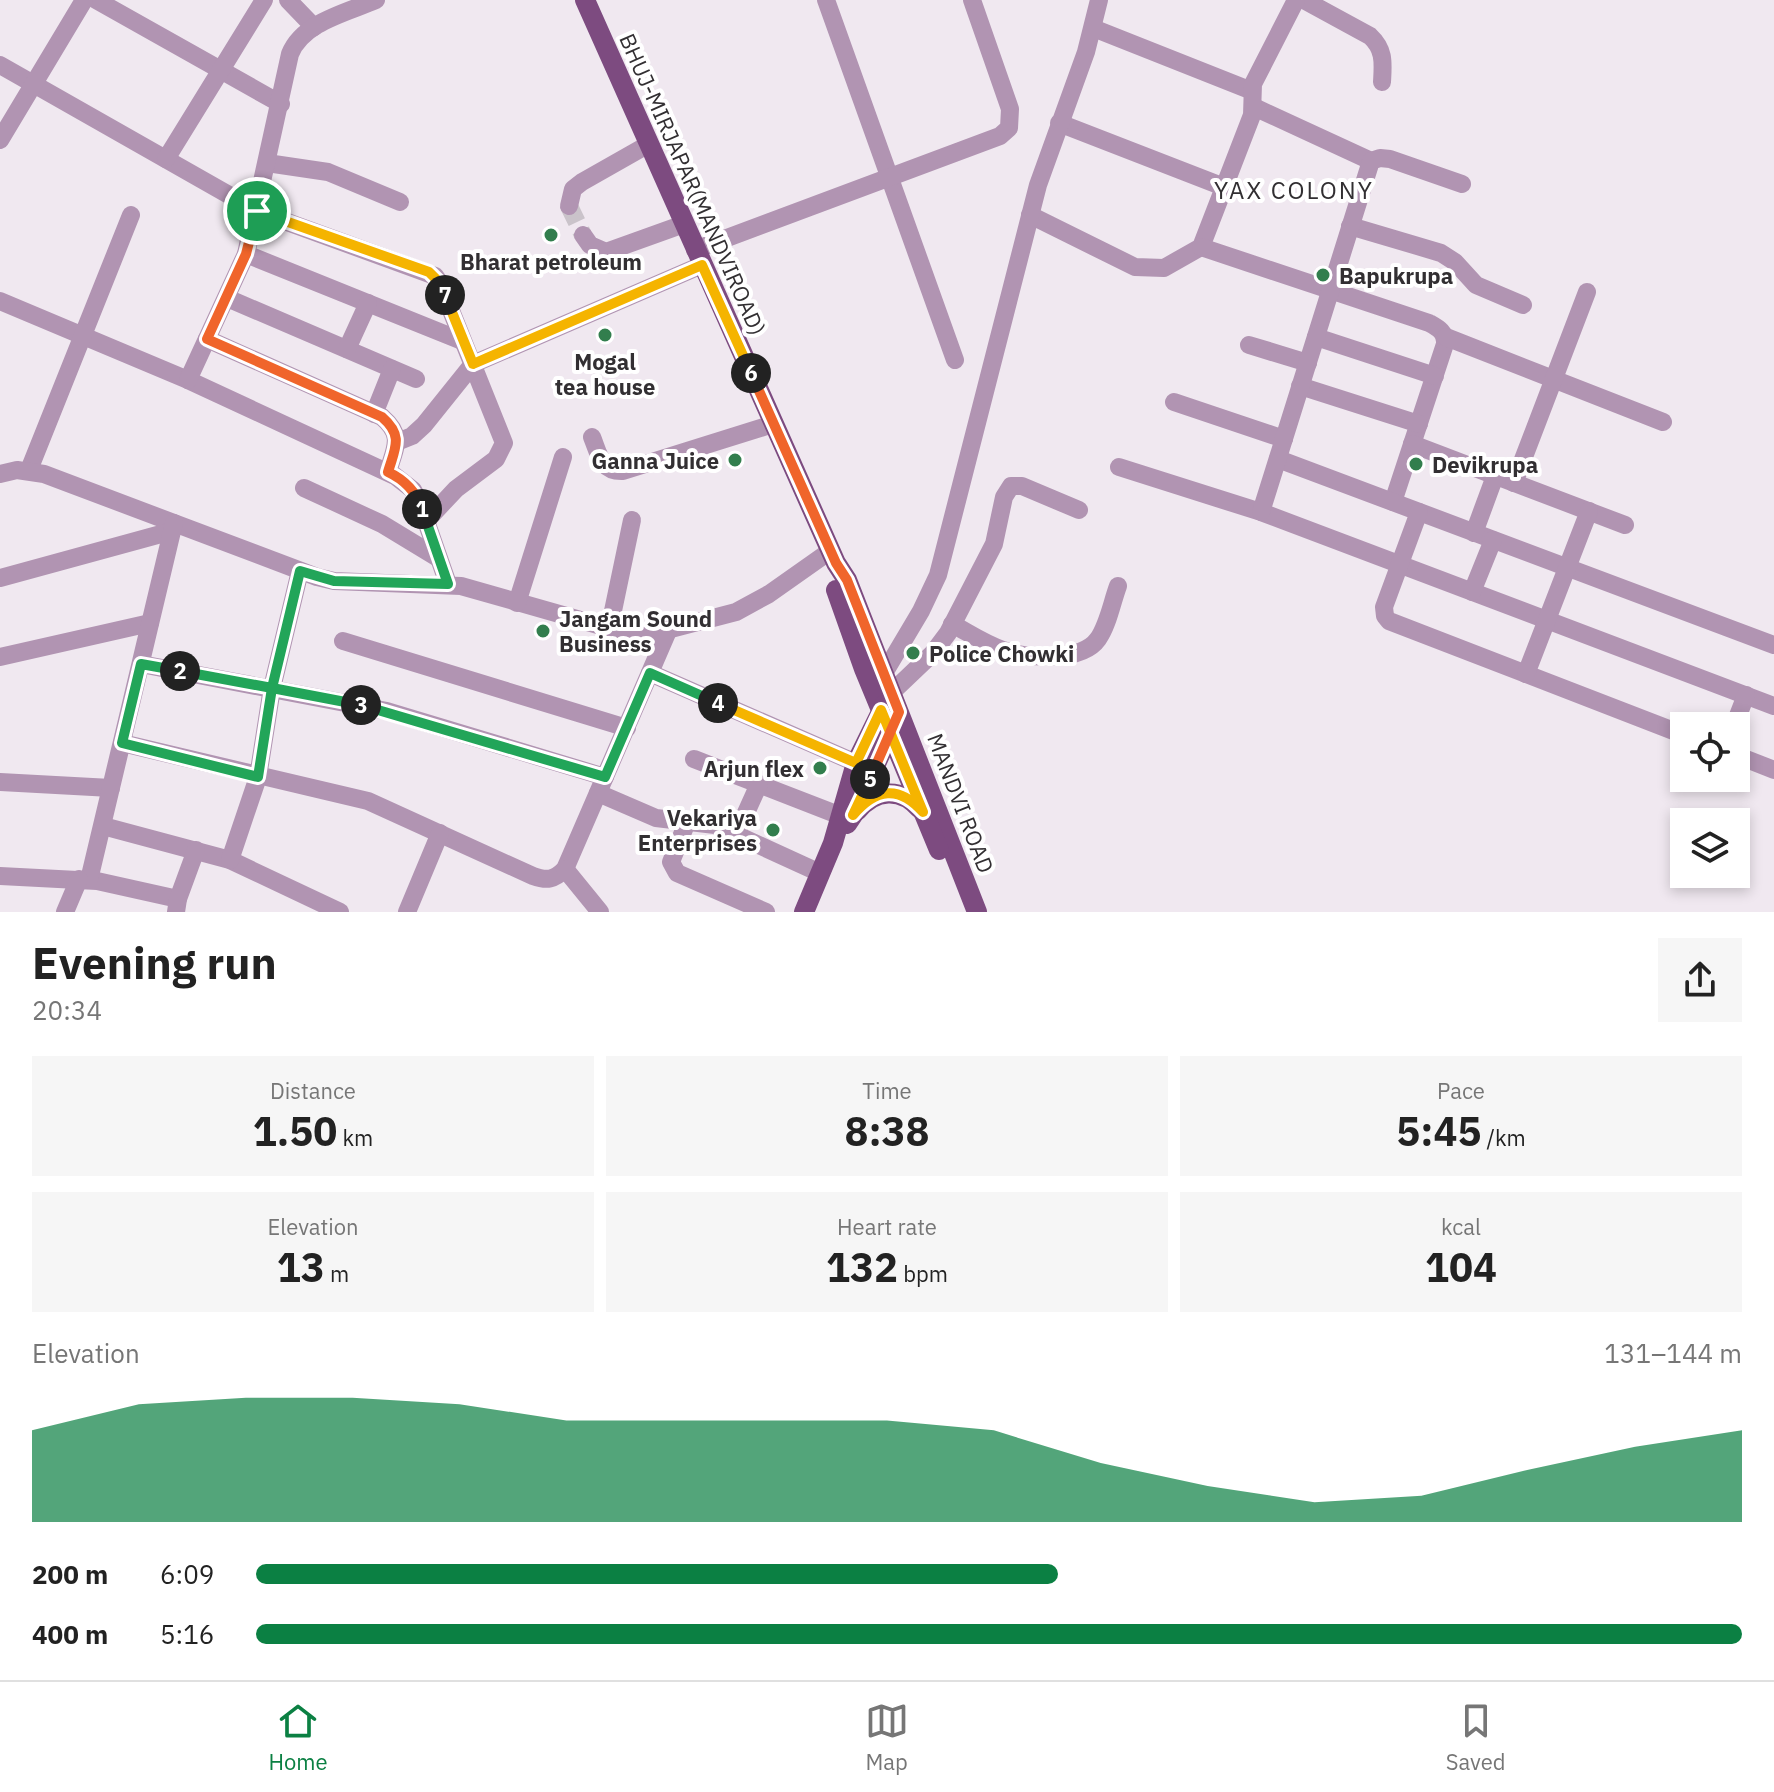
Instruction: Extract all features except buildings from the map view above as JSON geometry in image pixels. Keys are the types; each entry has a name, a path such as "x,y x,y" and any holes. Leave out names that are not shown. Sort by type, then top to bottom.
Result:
{"main road":[{"name":"BHUJ-MIRJAPAR(MANDVIROAD)","path":"585,0 833,557 847,580 888,698"},
{"name":"BHUJ-MIRJAPAR(MANDVIROAD)","path":"833,557 835,586 888,698"},
{"path":"888,698 890,733 967,912"},
{"path":"847,816 856,763 888,698"},
{"name":"MANDVI ROAD","path":"888,698 977,912"},
{"path":"804,912 833,843 890,733"},
{"path":"847,816 872,796 884,793 912,799 923,812"}],"street":[{"path":"0,140 84,0"},
{"path":"96,0 281,104"},
{"path":"166,159 264,0"},
{"path":"188,380 246,254 295,42 304,32 376,0"},
{"path":"826,0 955,360"},
{"path":"397,442 412,436 424,425 473,364 699,258 891,177 1000,136 1009,128 1010,109 972,0"},
{"path":"888,698 938,575 1030,215 1093,28 1099,0"},
{"path":"1030,215 1135,267 1164,268 1201,247 1253,99 1257,75 1296,0"},
{"path":"1304,0 1370,36 1378,44 1383,61 1382,82"},
{"path":"294,2 314,27"},
{"path":"1093,28 1253,99 1371,161 1390,159 1462,184"},
{"path":"0,65 257,211 429,272 440,283 504,443 496,459 456,489 426,521"},
{"path":"1059,123 1224,187"},
{"path":"569,206 573,189 582,182 649,144"},
{"path":"1261,512 1371,161"},
{"path":"267,163 328,172 400,202"},
{"path":"29,470 131,215"},
{"path":"583,235 590,245 606,252 684,224"},
{"path":"1350,226 1441,253 1455,262 1476,285 1523,305"},
{"path":"1201,247 1429,323 1446,337 1663,422"},
{"path":"246,254 462,341"},
{"path":"1514,483 1587,292"},
{"path":"227,298 416,379"},
{"path":"0,301 188,380 404,481 413,490 448,584"},
{"path":"347,349 368,303"},
{"path":"1316,337 1435,376"},
{"path":"1393,502 1446,337"},
{"path":"207,339 389,423 395,431 397,442 388,472"},
{"path":"1249,345 1308,363"},
{"path":"374,414 392,369"},
{"path":"1300,386 1419,424"},
{"path":"1174,402 1284,439"},
{"path":"592,437 603,464 614,472 773,424"},
{"path":"1412,444 1625,525"},
{"path":"517,603 563,457"},
{"path":"1278,459 1774,645"},
{"path":"1119,467 1261,512 1774,706"},
{"path":"0,474 29,470 44,474 173,527 334,581 448,584 640,637 736,612 833,557"},
{"path":"1474,533 1495,476"},
{"path":"888,698 933,653 952,624 994,544 1004,497 1011,486 1022,486 1079,510"},
{"path":"304,488 382,524 438,558"},
{"path":"1526,674 1589,511"},
{"path":"1419,512 1384,607 1389,621 1670,730"},
{"path":"609,630 632,520"},
{"path":"0,578 173,527"},
{"path":"65,912 84,880 103,826 173,527"},
{"path":"1472,592 1493,540"},
{"path":"230,860 258,777 272,688 300,571"},
{"path":"952,624 988,644 1019,655 1074,656 1099,638 1118,586"},
{"path":"0,657 150,623"},
{"path":"122,743 368,801 545,880 556,878 565,869 668,631"},
{"path":"343,641 627,728"},
{"path":"141,664 387,711 602,785 656,818 715,825 820,873"},
{"path":"650,673 856,763"},
{"path":"1739,712 1746,695"},
{"path":"694,759 847,816"},
{"path":"1750,761 1774,770"},
{"path":"0,782 111,788"},
{"path":"736,835 759,784"},
{"path":"687,822 671,862 677,873 766,912"},
{"path":"103,826 230,860 340,912"},
{"path":"407,912 440,833"},
{"path":"0,876 84,880 177,906 196,850"},
{"path":"565,869 600,912"}],"tunnel":[{"path":"569,206 583,235"}],"place":[{"name":"Bharat petroleum","path":"551,235"},
{"name":"Bapukrupa","path":"1323,275"},
{"name":"Mogal tea house","path":"605,335"},
{"name":"Ganna Juice","path":"735,460"},
{"name":"Devikrupa","path":"1416,464"},
{"name":"Jangam Sound Business","path":"543,631"},
{"name":"Police Chowki","path":"913,653"},
{"name":"Arjun flex","path":"820,768"},
{"name":"Vekariya Enterprises","path":"773,830"}],"district":[{"name":"YAX COLONY","path":"1294,190"}],"route":[{"path":"257,211 246,254 207,339 382,417 389,423 395,431 397,442 388,472 404,481 419,501 448,584 334,581 300,571 272,688 141,664 122,743 258,777 272,688 387,711 605,777 650,673 856,763 881,710 890,733 923,812 912,799 884,793 872,796 853,815 865,789 890,733 899,712 847,580 836,563 702,265 473,364 435,276 257,211"}]}
